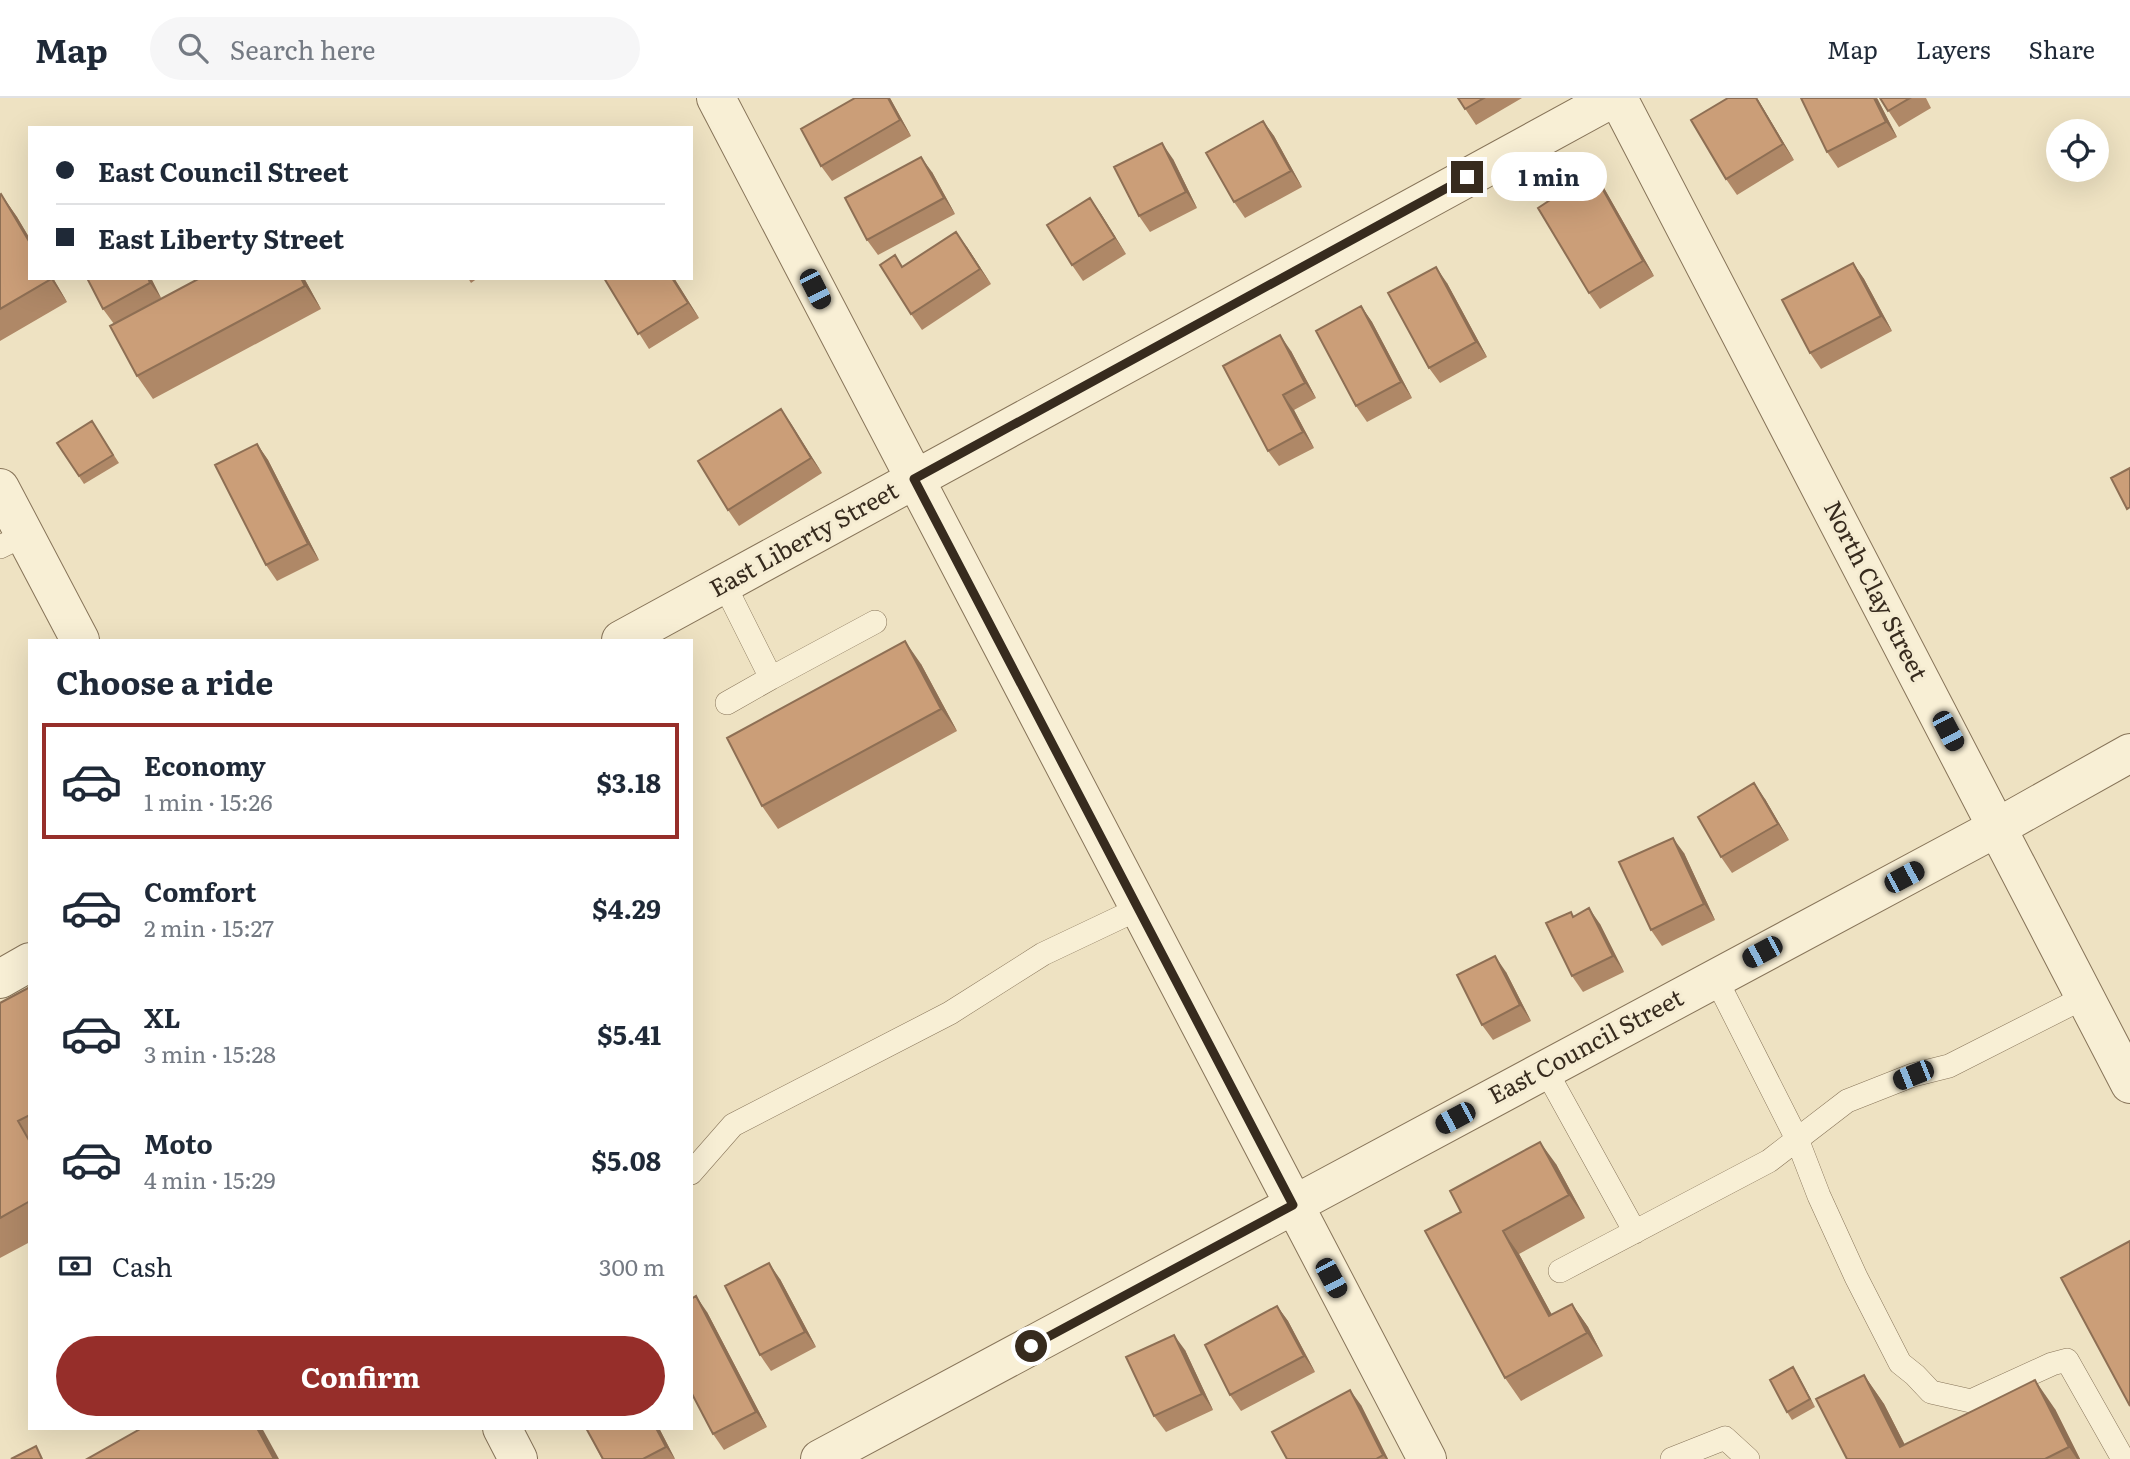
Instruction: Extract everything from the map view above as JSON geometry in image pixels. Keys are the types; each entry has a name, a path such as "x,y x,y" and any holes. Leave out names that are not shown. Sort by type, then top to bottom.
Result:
{"street":[{"path":"716,98 1427,1459"},
{"name":"East Liberty Street","path":"623,639 1616,98"},
{"name":"North Clay Street","path":"1616,98 2130,1084"},
{"path":"0,488 12,541 79,639"},
{"name":"East Council Street","path":"820,1459 1998,827 2130,753"},
{"path":"0,979 28,963"},
{"path":"503,1430 518,1459"}],"lane":[{"path":"724,584 771,678"},
{"path":"727,703 875,622"},
{"path":"693,1171 733,1125 950,1013 1043,954 1138,909"},
{"path":"1715,977 1797,1139 1856,1278 1900,1363 1931,1392 1972,1401 2052,1364 2067,1360 2123,1459"},
{"path":"1560,1271 1769,1161 1847,1101 1913,1075 1949,1066 2085,997"},
{"path":"1545,1069 1635,1232"},
{"path":"1672,1459 1725,1438 1748,1459"}],"building":[{"path":"855,98 888,98 900,120 821,166 801,129"},
{"path":"1458,98 1484,98 1465,109"},
{"path":"1728,98 1756,98 1783,144 1726,179 1691,120"},
{"path":"1801,98 1874,98 1886,122 1827,152"},
{"path":"1880,98 1910,98 1888,111"},
{"path":"1263,121 1291,171 1234,202 1206,153"},
{"path":"1162,143 1186,192 1139,216 1114,167"},
{"path":"921,157 944,198 867,240 845,198"},
{"path":"1593,172 1643,261 1589,293 1538,208"},
{"path":"0,195 28,240 28,280 49,280 0,309"},
{"path":"1090,198 1115,238 1072,265 1047,225"},
{"path":"956,232 980,269 911,314 880,265 895,255 902,267"},
{"path":"1853,263 1881,316 1810,353 1782,300"},
{"path":"1436,267 1476,342 1429,368 1388,293"},
{"path":"88,280 149,280 150,283 103,309"},
{"path":"196,280 302,280 305,286 137,376 110,326"},
{"path":"605,280 673,280 688,303 638,334"},
{"path":"1361,306 1401,382 1356,406 1316,331"},
{"path":"1280,335 1305,383 1283,395 1303,432 1268,451 1223,366"},
{"path":"781,409 811,458 728,510 698,461"},
{"path":"92,421 113,455 79,476 57,443"},
{"path":"257,444 308,544 266,565 215,465"},
{"path":"2130,468 2130,507 2127,509 2111,478"},
{"path":"905,641 941,709 762,806 727,738"},
{"path":"1754,783 1778,824 1721,857 1698,817"},
{"path":"1673,838 1704,904 1651,930 1619,862"},
{"path":"1589,908 1613,956 1572,976 1546,923 1571,912 1573,917"},
{"path":"1495,956 1520,1005 1482,1025 1457,975"},
{"path":"28,988 28,1116 18,1121 28,1138 28,1202 0,1218 0,1003"},
{"path":"1540,1142 1569,1195 1503,1231 1549,1316 1572,1304 1587,1333 1505,1378 1425,1231 1461,1212 1450,1191"},
{"path":"2130,1241 2130,1406 2061,1278"},
{"path":"769,1263 805,1332 760,1355 725,1286"},
{"path":"696,1296 756,1412 713,1434 693,1396 693,1298"},
{"path":"1277,1306 1304,1356 1230,1395 1205,1345"},
{"path":"1174,1335 1202,1394 1154,1416 1126,1357"},
{"path":"1793,1367 1810,1399 1787,1412 1770,1380"},
{"path":"1864,1375 1900,1447 2035,1380 2069,1447 2045,1459 1847,1459 1816,1399"},
{"path":"1350,1390 1383,1455 1376,1459 1287,1459 1272,1432"},
{"path":"138,1430 258,1430 274,1459 87,1459"},
{"path":"587,1430 657,1430 666,1447 643,1459 603,1459"},
{"path":"36,1446 42,1459 11,1459"}],"route":[{"path":"1031,1346 1293,1205 914,479 1467,177"}]}
